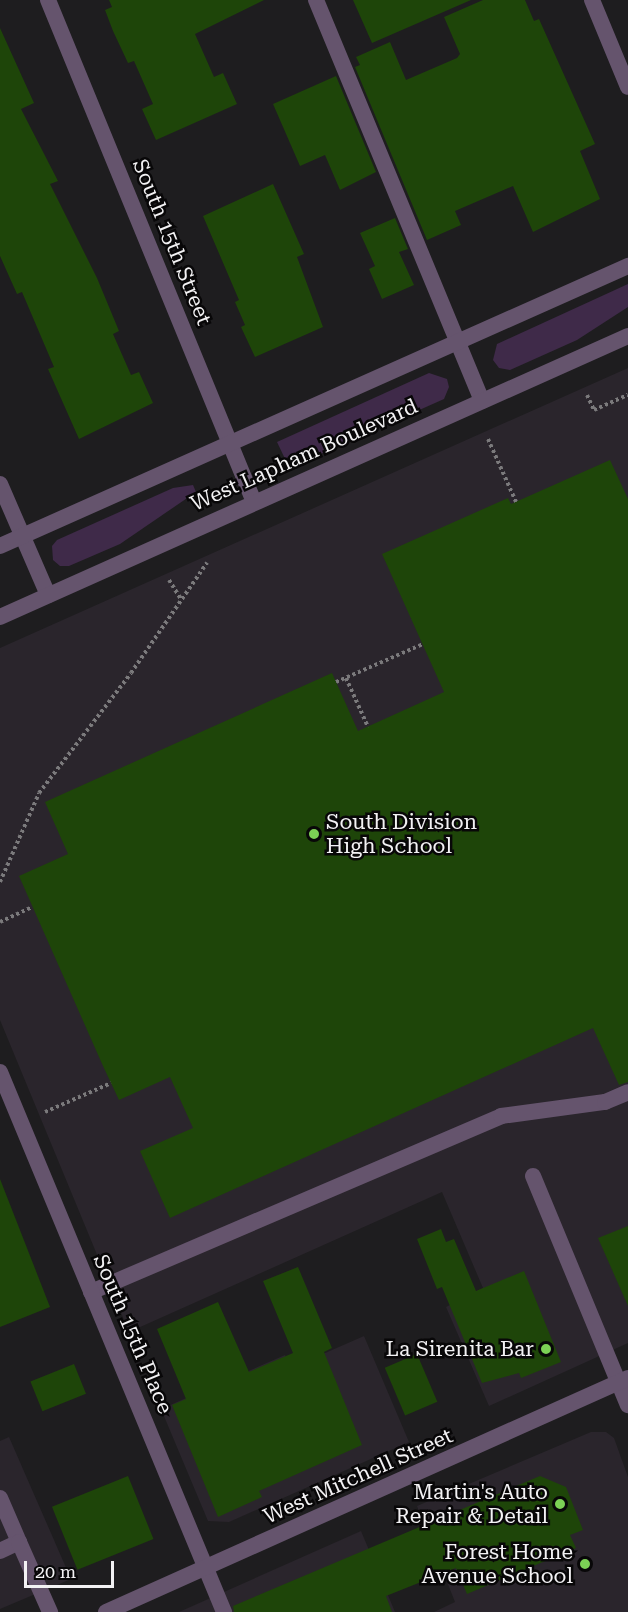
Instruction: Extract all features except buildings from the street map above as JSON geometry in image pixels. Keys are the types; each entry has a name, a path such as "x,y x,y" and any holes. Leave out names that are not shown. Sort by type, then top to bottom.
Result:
{"street":[{"name":"South 15th Street","path":"48,0 254,502"},
{"path":"316,0 482,401"},
{"path":"592,0 628,87"},
{"name":"West Lapham Boulevard","path":"0,546 628,266"},
{"name":"West Lapham Boulevard","path":"0,617 628,336"},
{"path":"0,484 48,595"},
{"name":"South 15th Place","path":"0,1072 224,1612"},
{"path":"91,1292 501,1116 605,1102 628,1092"},
{"path":"533,1176 624,1380 628,1405"},
{"name":"West Mitchell Street","path":"106,1612 624,1380"},
{"path":"0,1498 50,1612"},
{"path":"0,1551 19,1542"}],"path":[{"path":"588,395 594,410 628,395"},
{"path":"488,439 516,502"},
{"path":"0,882 39,793 207,563"},
{"path":"169,580 181,599"},
{"path":"336,682 423,644"},
{"path":"346,678 368,727"},
{"path":"0,922 32,907"},
{"path":"45,1112 111,1083"}],"shaded area":[{"path":"628,284 628,307 577,340 510,370 499,368 493,360 497,344"},
{"name":"South Division High School","path":"628,368 628,1343 489,1406 446,1307 483,1288 442,1192 129,1332 0,1020 0,648"},
{"path":"429,373 447,379 449,387 444,399 307,460 287,463 277,442"},
{"path":"193,485 196,492 120,544 69,566 60,566 53,560 52,546 57,540 173,488"},
{"path":"364,1336 409,1442 229,1522 208,1521 161,1409 285,1355 291,1368"},
{"path":"591,1432 606,1432 614,1438 628,1477 628,1612 434,1612 455,1602 417,1506"},
{"path":"9,1437 71,1579 0,1609 0,1441"},
{"path":"361,1531 395,1612 179,1612"}],"place":[{"name":"South Division High School","path":"314,834"},
{"name":"La Sirenita Bar","path":"546,1349"},
{"name":"Martin's Auto Repair & Detail","path":"560,1504"},
{"name":"Forest Home Avenue School","path":"585,1564"}]}
